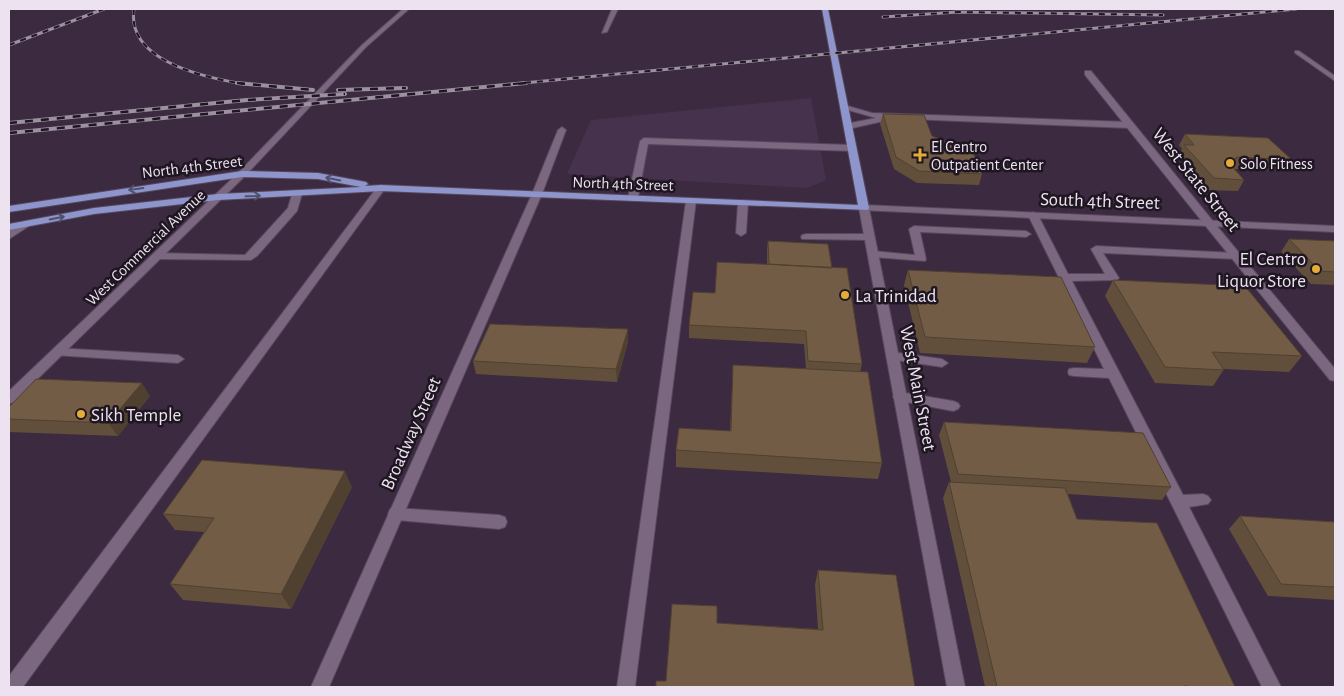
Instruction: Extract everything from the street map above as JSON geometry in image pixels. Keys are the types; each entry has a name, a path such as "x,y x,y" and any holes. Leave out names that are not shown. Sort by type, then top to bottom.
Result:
{"main road":[{"name":"West Main Street","path":"825,9 864,208"},
{"name":"North 4th Street","path":"9,209 242,174 318,176 380,188"},
{"name":"North 4th Street","path":"9,228 94,211 218,197 380,188 864,208"}],"street":[{"name":"West Commercial Avenue","path":"9,399 242,174 364,46 406,9"},
{"path":"604,32 615,9"},
{"path":"1297,52 1335,79"},
{"name":"West State Street","path":"1088,73 1335,377"},
{"path":"844,106 871,115 1131,127"},
{"path":"848,126 876,119 1131,127"},
{"name":"Broadway Street","path":"320,687 537,194 562,130"},
{"path":"633,198 644,142 852,148"},
{"path":"12,687 380,188"},
{"path":"157,256 247,258 253,254 293,209 297,194"},
{"path":"626,687 691,200"},
{"path":"741,233 743,203"},
{"name":"South 4th Street","path":"864,208 1335,228"},
{"name":"West Main Street","path":"864,208 956,687"},
{"path":"1033,215 1272,687"},
{"path":"9,236 25,224"},
{"path":"873,254 921,259 914,229 1026,234"},
{"path":"806,236 870,237"},
{"path":"1064,276 1113,278 1096,249 1236,256"},
{"path":"57,352 178,359"},
{"path":"892,356 942,363"},
{"path":"1074,372 1113,374"},
{"path":"900,397 953,406"},
{"path":"1178,502 1203,500"},
{"path":"396,514 500,522"}],"shaded area":[{"path":"811,98 826,180 807,188 567,174 591,120"}],"building":[{"name":"El Centro Outpatient Center","path":"883,114 924,115 932,136 973,152 982,174 919,171 896,157"},
{"path":"1185,134 1268,138 1292,160 1237,157 1229,163 1244,180 1214,178 1184,145 1194,145"},
{"path":"1289,239 1335,241 1335,272 1320,271"},
{"path":"768,241 828,244 832,268 769,264"},
{"path":"717,262 847,268 862,364 808,361 806,331 689,325 693,292 715,293"},
{"path":"908,270 1061,277 1095,347 925,337"},
{"path":"1113,280 1245,286 1302,356 1212,352 1224,370 1165,367"},
{"path":"490,324 628,329 616,369 473,361"},
{"path":"733,365 868,372 882,463 676,450 679,428 731,431"},
{"path":"36,379 142,383 108,423 9,419 9,407"},
{"path":"944,422 1143,433 1171,487 958,474"},
{"path":"202,460 345,471 281,594 170,584 214,518 163,514"},
{"path":"949,482 1065,488 1077,519 1157,523 1235,687 997,687"},
{"path":"1240,516 1335,522 1335,587 1281,584"},
{"path":"818,570 896,575 915,687 656,687 656,681 666,681 672,604 717,606 717,623 823,630"}],"railway":[{"path":"9,45 104,9"},
{"path":"134,9 135,27 143,42 156,54 172,64 191,72 241,83"},
{"path":"513,84 1296,9"},
{"path":"883,17 958,12 1163,15"},
{"path":"241,83 313,90"},
{"path":"9,133 526,83"},
{"path":"338,90 406,88"},
{"path":"9,123 247,100 345,94"}],"place":[{"name":"El Centro Outpatient Center","path":"920,155"},
{"name":"Solo Fitness","path":"1230,163"},
{"name":"El Centro Liquor Store","path":"1316,269"},
{"name":"La Trinidad","path":"845,295"},
{"name":"Sikh Temple","path":"81,414"}]}
